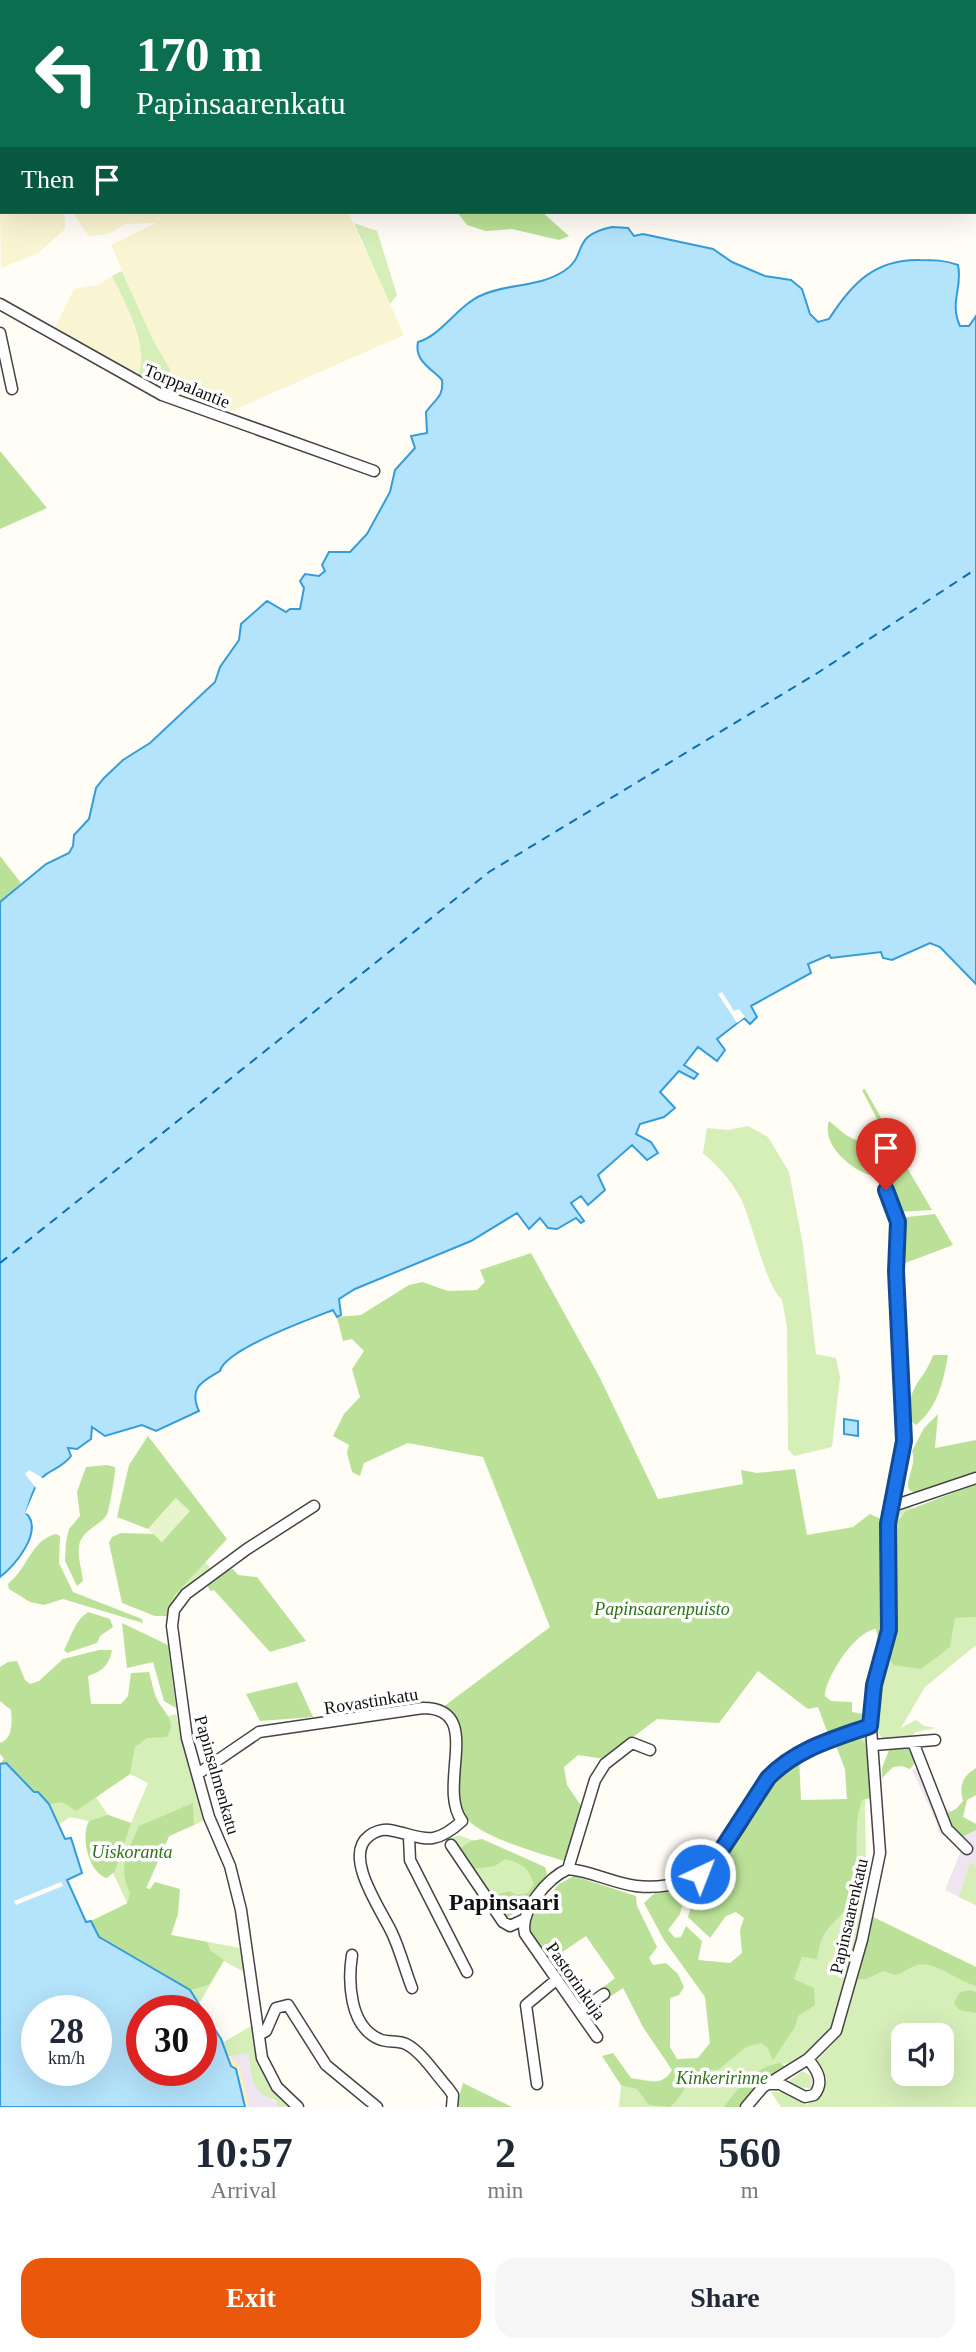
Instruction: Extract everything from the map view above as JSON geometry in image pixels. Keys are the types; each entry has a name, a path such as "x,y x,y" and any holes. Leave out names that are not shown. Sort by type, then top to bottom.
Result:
{"street":[{"name":"Torppalantie","path":"0,304 162,395 374,471"},
{"path":"0,333 12,389"},
{"name":"Papinsaarenkatu","path":"746,2107 767,2084 808,2059 836,2031 862,1940 880,1853 874,1745 870,1726 874,1685 889,1630 890,1507 904,1441 896,1271 898,1222 886,1190"},
{"path":"890,1507 976,1478"},
{"name":"Papinsalmenkatu","path":"298,2107 269,2075 259,2035 238,1896 230,1866 209,1816 187,1738 173,1647 174,1610 186,1594 247,1549 314,1506"},
{"name":"Rovastinkatu","path":"199,1773 258,1732 434,1708 447,1714 457,1733 451,1788 453,1804 462,1821 434,1839 409,1837"},
{"path":"564,1871 639,1886 670,1885 693,1878 711,1866 768,1778 780,1765 800,1752 870,1726"},
{"path":"874,1745 934,1740"},
{"path":"913,1742 947,1829 967,1849"},
{"path":"451,1845 503,1922 510,1926 523,1920 531,1906 564,1871 600,1770 632,1743 650,1749"},
{"path":"412,1988 393,1934 359,1864 365,1840 375,1832 389,1830 409,1837 410,1860 467,1972"},
{"name":"Pastorinkuja","path":"523,1920 525,1934 597,2038"},
{"path":"352,1955 349,1990 361,2020 381,2040 405,2043 413,2049 453,2095 452,2107"},
{"path":"537,2084 526,2005 556,1980"},
{"path":"579,2011 604,1994"},
{"path":"259,2035 266,2031 276,2008 288,2005 326,2065 377,2107"},
{"path":"767,2084 780,2084 805,2097 814,2095 820,2088 819,2077 808,2059"}],"shaded area":[{"path":"0,214 63,214 65,229 37,254 1,268"},
{"path":"73,214 349,214 404,335 227,413 174,392 170,369 153,340 111,245 156,223 126,224 108,234 89,236"},
{"path":"112,276 128,307 143,356 143,366 138,375 55,328 74,289 99,285"},
{"path":"924,1764 942,1806 976,1824 976,1905 945,1890 962,1848 939,1833 912,1770"},
{"path":"253,2041 267,2097 285,2107 245,2107 229,2058"}],"green space":[{"path":"459,214 544,214 569,236 559,240 512,229 486,231 467,225"},
{"path":"354,223 377,231 397,295 390,304"},
{"path":"122,271 153,340 170,369 174,392 138,375 141,365 139,339 112,276"},
{"path":"0,451 47,508 0,529"},
{"path":"0,856 21,883 0,902"},
{"path":"865,1089 890,1142 890,1165 885,1177 881,1178 852,1166 835,1150 828,1131 829,1121 846,1135 858,1140 870,1138 876,1133 878,1121 862,1090"},
{"path":"748,1126 768,1137 789,1172 803,1245 816,1354 836,1358 840,1377 832,1447 794,1456 788,1449 787,1327 782,1299 776,1293 765,1269 741,1199 724,1174 703,1153 707,1128 728,1130"},
{"path":"899,1154 932,1210 899,1212 891,1189"},
{"path":"935,1214 953,1245 900,1265 902,1222 907,1217"},
{"name":"Papinsaarenpuisto","path":"531,1253 600,1378 658,1499 743,1484 741,1470 757,1473 795,1469 807,1535 853,1527 870,1514 881,1519 884,1611 880,1648 876,1629 859,1638 836,1667 825,1696 831,1701 852,1702 852,1712 865,1714 862,1723 828,1734 818,1707 808,1709 758,1671 719,1723 657,1719 604,1759 578,1755 564,1767 567,1785 582,1807 564,1861 488,1834 469,1821 460,1808 457,1793 460,1732 455,1719 443,1707 550,1627 483,1457 408,1443 364,1463 360,1476 352,1472 347,1453 349,1445 333,1436 344,1414 360,1397 352,1369 364,1351 352,1339 343,1341 337,1317 361,1315 409,1285 422,1282 448,1291 477,1290 485,1282 480,1270"},
{"path":"933,1355 948,1355 944,1374 934,1402 916,1425 912,1422 911,1400"},
{"path":"938,1414 935,1448 976,1440 976,1475 916,1493 909,1490 908,1485 913,1462 912,1451 924,1428"},
{"path":"148,1436 227,1539 174,1596 167,1616 155,1616 122,1603 109,1543 112,1537 121,1533 154,1534 162,1542 176,1498 148,1529 117,1517 129,1465"},
{"path":"86,1467 115,1467 108,1512 80,1542 83,1581 77,1586 65,1561 69,1529 80,1516 77,1492"},
{"path":"976,1484 976,1617 955,1618 950,1647 921,1669 893,1665 889,1657 894,1634 895,1525 906,1511"},
{"path":"976,1486 976,1645 925,1687 901,1728 916,1720 924,1726 936,1728 916,1732 908,1739 883,1738 876,1728 874,1716 879,1687 896,1640 897,1605 892,1539 894,1513 899,1508 914,1507 898,1518"},
{"path":"176,1498 190,1511 162,1542 148,1529"},
{"path":"56,1534 60,1536 59,1563 73,1592 142,1619 143,1623 63,1599 44,1605 30,1602 9,1589 8,1584 35,1548"},
{"path":"226,1559 180,1594 166,1616 174,1596 205,1562 210,1568"},
{"path":"233,1569 238,1575 257,1577 306,1641 270,1652 214,1590 210,1591 207,1584 222,1570"},
{"path":"88,1612 110,1619 113,1627 100,1636 97,1643 67,1653 64,1650 74,1629"},
{"path":"122,1623 168,1645 176,1708 164,1701 153,1662 127,1668"},
{"path":"99,1650 112,1650 104,1667 88,1676 91,1704 121,1704 128,1696 131,1673 149,1672 156,1698 171,1726 167,1737 147,1738 135,1747 130,1774 76,1811 62,1802 49,1804 6,1764 0,1764 4,1759 0,1754 0,1743 7,1738 12,1720 11,1710 0,1701 0,1667 17,1661 25,1680 30,1684 39,1681 63,1659"},
{"path":"297,1682 313,1717 260,1721 246,1694"},
{"name":"Uiskoranta","path":"176,1714 203,1821 169,1836 143,1896 171,1935 240,1948 244,1972 224,1961 204,1995 190,1995 95,1929 91,1921 127,1903 89,1821 70,1817 58,1825 49,1804 34,1792 0,1782 0,1763 5,1759","holes":["130,1774 148,1783 131,1823 108,1815 96,1797"]},
{"path":"856,1736 862,1741 869,1755 871,1798 862,1800 859,1812 853,1891 847,1908 823,1936 817,1959 802,1957 794,1979 814,1988 815,2005 798,2016 795,2027 773,2060 767,2047 761,2043 746,2047 718,2070 694,2077 670,2107 649,2105 637,2089 621,2085 602,2056 613,2053 631,2078 654,2082 664,2079 672,2070 643,2027 623,1988 608,1998 601,1989 615,1978 586,1936 549,1961 530,1934 530,1919 559,1884 574,1876 636,1896 637,1906 657,1947 649,1958 653,1965 666,1963 678,1974 684,1987 679,1995 670,1998 670,2047 677,2059 698,2058 710,2043 705,1997 664,1940 644,1903 656,1892 687,1887 680,1914 668,1930 675,1938 681,1937 686,1926 702,1941 698,1960 730,1963 742,1953 740,1930 744,1918 736,1912 726,1916 710,1938 688,1917 699,1879 721,1860 776,1775 799,1757 801,1800 847,1799 845,1769 835,1743"},
{"name":"Kinkeririnne","path":"862,1736 869,1743 874,1836 869,1755 864,1744 866,1862 853,1934 863,1898 864,1904 844,1998 835,2021 823,2040 806,2056 760,2075 736,2107 619,2107 621,2085 611,2070 620,2063 630,2078 665,2083 787,1997 849,1824 845,1769 835,1743"},
{"path":"907,1747 912,1753 914,1764 910,1769 893,1767 882,1778 882,1768 889,1750"},
{"path":"976,1768 976,1795 967,1800 963,1817 976,1824 976,1830 964,1836 956,1833 946,1814 956,1809 963,1801 963,1782"},
{"path":"193,1803 194,1825 169,1836 146,1888 150,1889 155,1882 180,1889 178,1914 171,1935 207,1942 211,1951 224,1960 209,1985 190,1990 99,1937 91,1921 127,1904 130,1893 124,1867 139,1826"},
{"path":"108,1815 131,1823 115,1871 107,1878 95,1869 91,1862 85,1836 89,1821"},
{"path":"458,1835 539,1865 545,1880 503,1915 450,1839"},
{"path":"482,1839 545,1867 547,1874 541,1889 506,1918 494,1901 499,1894 509,1891 517,1895 527,1893 534,1885 524,1868 505,1859 495,1866 472,1869 458,1850 471,1841"},
{"path":"970,1862 976,1866 976,1905 959,1897"},
{"path":"873,1917 976,1967 976,2107 781,2107 771,2092 782,2092 806,2105 823,2094 827,2079 817,2060 833,2044 845,2024"},
{"path":"873,1917 976,1967 976,1986 923,1964 896,1975 883,1971 866,1979 858,1979"},
{"path":"960,1992 976,1992 976,2013 959,2010 954,2003"},
{"path":"251,2026 262,2072 272,2088 291,2107 279,2107 275,2100 257,2088 252,2076 249,2053 225,2057 220,2038 224,2042"},
{"path":"780,2063 785,2066 761,2082 740,2107 724,2107 741,2085 755,2073"},
{"path":"802,2071 812,2076 811,2088 795,2087 789,2081"},
{"path":"463,2083 512,2107 460,2107 457,2104"}],"sand":[{"path":"230,2057 240,2066 249,2107 243,2103 238,2073 229,2061"}],"water":[{"path":"612,227 628,228 634,236 643,234 713,249 732,262 765,276 791,280 802,289 810,314 818,322 829,319 856,284 877,269 904,261 920,260 944,261 958,265 956,310 960,326 969,326 976,316 976,984 940,947 930,943 892,960 883,958 881,952 831,958 829,955 808,964 811,973 751,1006 757,1017 750,1024 744,1018 717,1039 725,1050 717,1061 698,1047 684,1065 698,1074 694,1079 679,1071 660,1092 675,1108 664,1117 640,1124 636,1134 651,1142 658,1153 647,1160 632,1145 598,1175 605,1190 588,1205 581,1196 571,1203 584,1221 581,1223 576,1218 557,1229 548,1228 540,1218 529,1229 517,1213 471,1241 355,1289 339,1299 341,1315 337,1317 333,1310 289,1327 237,1353 196,1390 199,1411 156,1431 142,1425 105,1436 92,1427 91,1439 77,1449 68,1448 71,1456 68,1460 38,1483 26,1513 31,1520 30,1538 20,1557 0,1577 0,902 46,864 69,853 74,835 89,819 96,788 123,760 150,743 215,682 220,667 239,640 241,624 267,601 286,612 300,609 304,588 300,581 305,574 319,576 325,571 322,565 329,552 350,552 367,534 390,492 395,470 415,448 411,436 427,433 426,412 442,390 442,380 421,359 417,349 418,342 434,334 465,306 482,295 544,280 564,271 576,259 590,235"},
{"path":"844,1419 858,1421 858,1436 844,1434"},
{"path":"6,1763 49,1804 65,1839 71,1838 82,1873 67,1880 86,1922 91,1921 99,1937 190,1990 193,1995 126,1995 126,2086 217,2086 217,2033 231,2066 236,2069 245,2107 0,2107 0,1764"}],"pier":[{"path":"722,992 734,1011 739,1009 745,1017 737,1023 718,994"},
{"path":"29,1470 46,1480 37,1490 28,1514 25,1513 36,1488 25,1474"},
{"path":"61,1882 63,1886 16,1905 14,1901"}],"ferry route":[{"path":"0,1263 489,872 819,672 976,569"}],"district":[{"name":"Papinsaari","path":"504,1902"}],"route":[{"path":"700,1874 711,1866 768,1778 780,1765 800,1752 870,1726 871,1699 889,1630 888,1524 904,1441 896,1271 898,1217 886,1190"}]}
